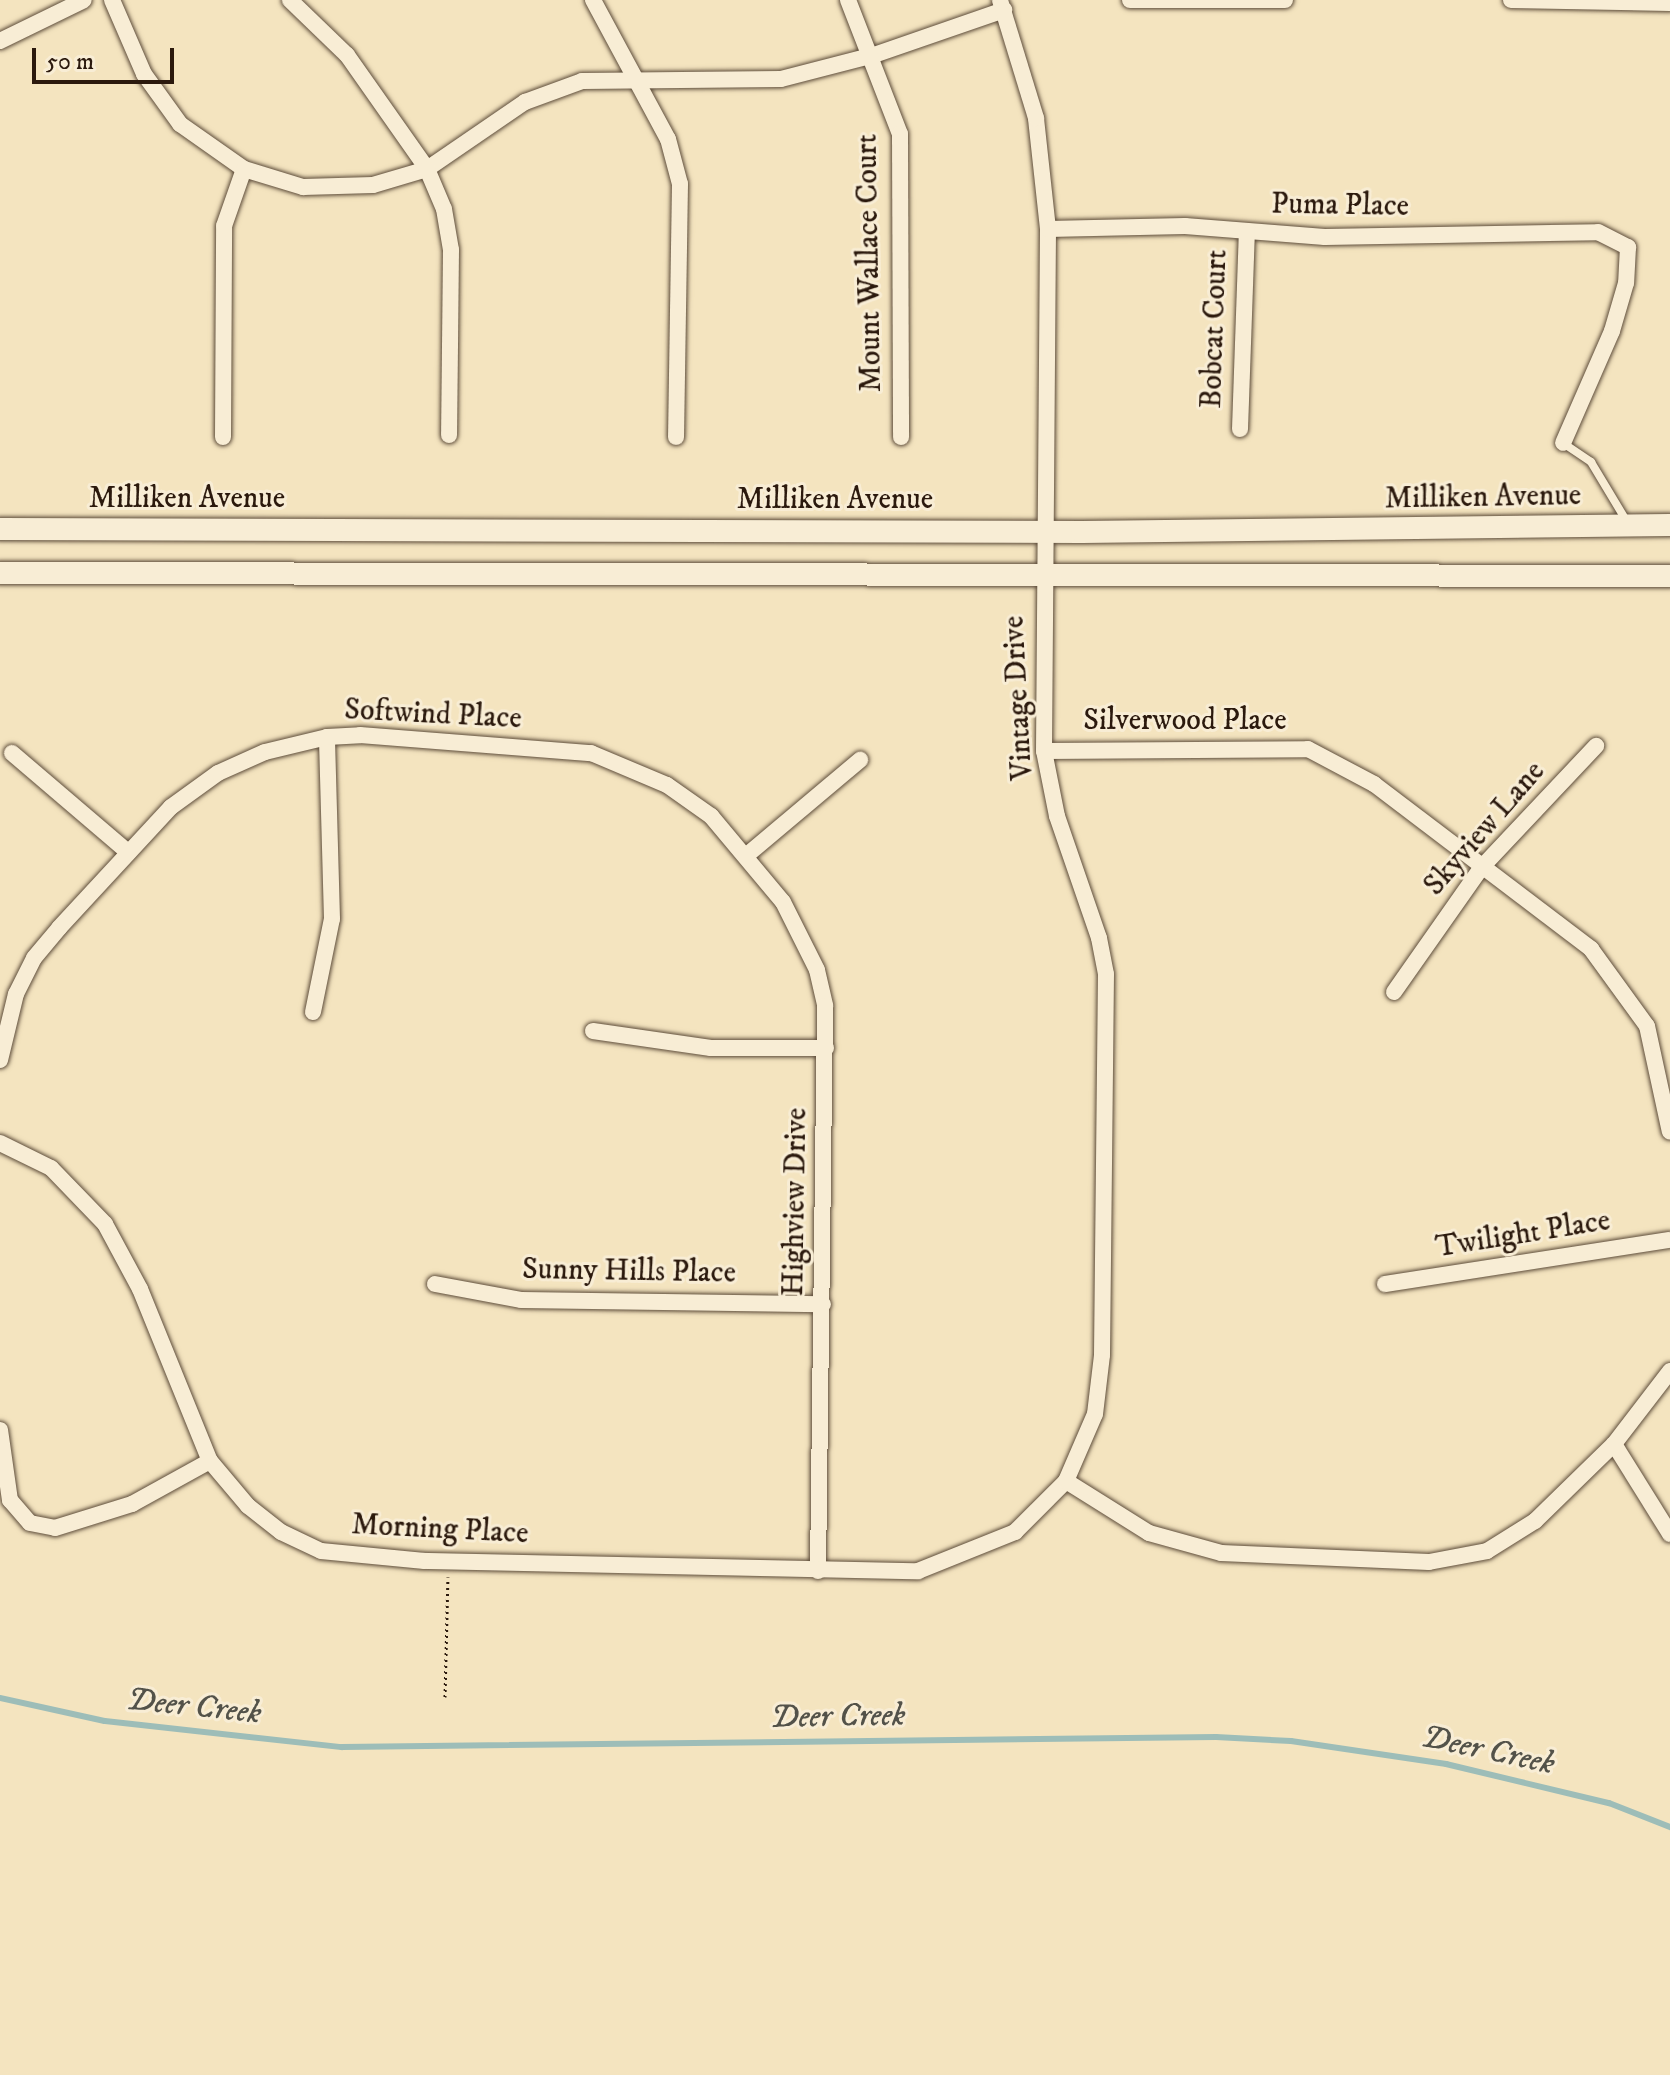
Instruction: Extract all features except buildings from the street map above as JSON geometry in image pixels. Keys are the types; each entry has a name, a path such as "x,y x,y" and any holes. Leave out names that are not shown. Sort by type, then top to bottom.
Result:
{"main road":[{"name":"Milliken Avenue","path":"0,529 1044,531 1670,525"},
{"path":"0,573 1043,572 1670,576"}],"street":[{"path":"0,41 84,0"},
{"path":"112,0 144,74 180,124 244,169 303,187 373,185 427,169 525,102 582,81 781,79 874,55 1002,5"},
{"path":"290,0 347,55 427,169 444,209 451,250 449,435"},
{"path":"593,0 668,139 680,184 676,437"},
{"name":"Mount Wallace Court","path":"848,0 874,55 900,134 901,437"},
{"path":"1130,0 1285,1"},
{"path":"1511,0 1670,3"},
{"name":"Vintage Drive","path":"1002,5 1036,118 1048,229 1044,751 1057,816 1099,938 1106,974 1102,1355 1095,1414 1066,1481"},
{"path":"223,437 224,226 244,169"},
{"name":"Puma Place","path":"1048,229 1247,231 1325,237 1598,232 1628,247 1626,283 1612,331 1563,443"},
{"name":"Bobcat Court","path":"1240,429 1247,231"},
{"path":"313,1012 332,919 327,737"},
{"name":"Softwind Place","path":"0,1060 16,994 34,958 171,807 218,773 265,752 327,737 591,753 667,785 711,816 747,855"},
{"name":"Skyview Lane","path":"1394,992 1481,868 1596,746"},
{"name":"Silverwood Place","path":"1044,751 1308,749 1374,784 1481,868 1558,920 1615,979 1647,1026 1670,1132"},
{"path":"12,753 128,852"},
{"path":"747,855 860,760"},
{"name":"Highview Drive","path":"747,855 783,902 817,970 826,1048 818,1571"},
{"path":"593,1031 711,1048 826,1048"},
{"name":"Morning Place","path":"0,1143 51,1168 105,1224 140,1289 210,1461 248,1506 281,1532 321,1551 371,1559 918,1571 967,1555 1015,1532 1066,1481"},
{"name":"Twilight Place","path":"1385,1284 1670,1240"},
{"name":"Sunny Hills Place","path":"435,1284 521,1300 823,1304"},
{"path":"1066,1481 1149,1533 1221,1553 1429,1562 1487,1551 1535,1521 1614,1444 1670,1371"},
{"path":"0,1430 10,1500 30,1523 55,1528 132,1504 210,1461"},
{"path":"1614,1444 1670,1534"}],"lane":[{"path":"1563,443 1591,462 1629,526"}],"path":[{"path":"445,1697 448,1561"}],"waterway":[{"name":"Deer Creek","path":"0,1698 105,1721 342,1747 1216,1737 1291,1741 1446,1764 1609,1803 1670,1827"}]}
